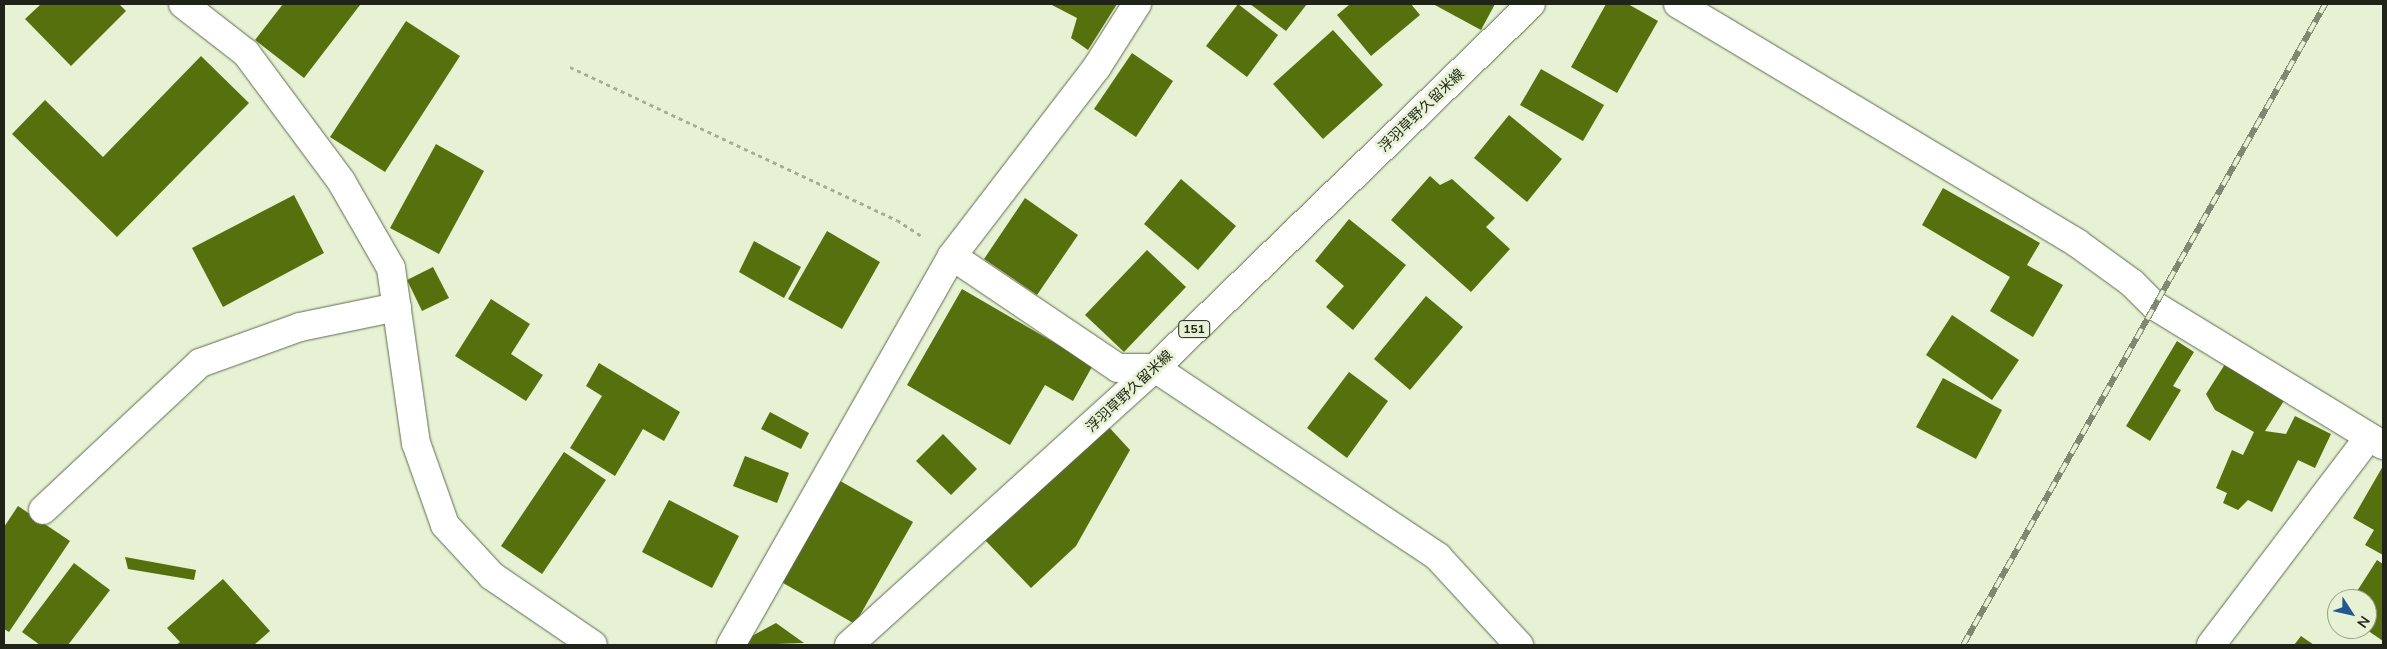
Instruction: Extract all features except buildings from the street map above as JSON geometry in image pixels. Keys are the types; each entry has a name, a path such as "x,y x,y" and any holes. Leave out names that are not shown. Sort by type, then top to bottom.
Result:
{"street":[{"path":"183,4 246,53 341,181 391,268 416,443 445,525 492,576 593,645"},
{"path":"731,645 952,256 1097,67 1138,4"},
{"name":"浮羽草野久留米線","path":"849,645 1155,368 1531,4"},
{"path":"1678,4 2077,244 2132,284 2154,306 2376,441 2211,645"},
{"path":"952,256 1118,368 1155,368 1438,557 1519,645"},
{"path":"43,510 200,363 300,327 397,307"}],"path":[{"path":"570,67 897,220 952,256"}],"railway":[{"path":"1963,645 2325,4"}]}
